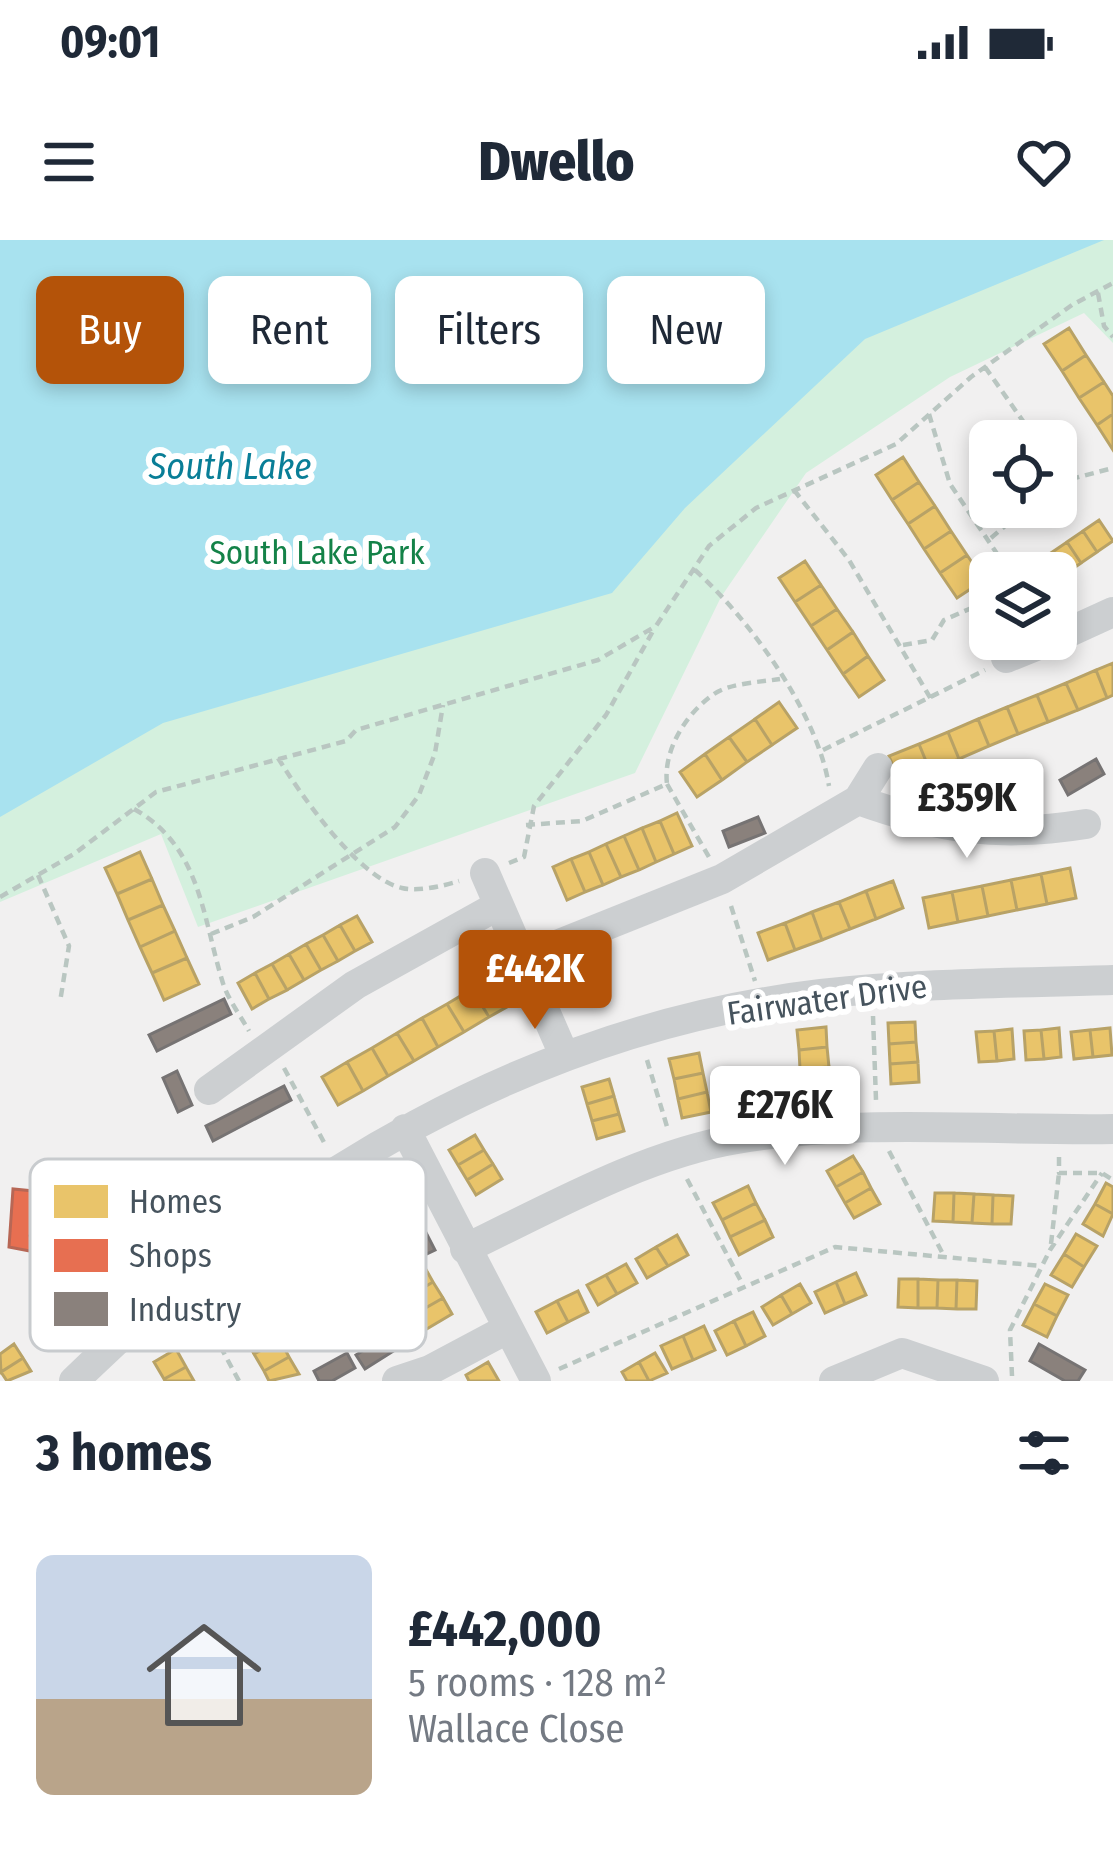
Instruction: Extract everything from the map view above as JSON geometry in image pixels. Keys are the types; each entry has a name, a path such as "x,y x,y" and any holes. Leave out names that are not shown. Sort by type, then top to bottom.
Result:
{"street":[{"path":"1077,628 1113,612"},
{"path":"522,959 722,879 846,807 878,768"},
{"path":"846,807 928,825 1036,832 1085,824"},
{"path":"485,873 564,1055"},
{"path":"209,1090 249,1050 499,904"},
{"name":"Fairwater Drive","path":"356,1159 405,1129 564,1055 653,1028 817,994 921,985 1113,980"},
{"path":"465,1249 609,1180 734,1139 878,1128 1113,1129"},
{"path":"405,1129 420,1159"},
{"path":"426,1171 536,1381"},
{"path":"397,1381 430,1370 506,1329"},
{"name":"Fairwater Drive","path":"74,1381 100,1351"},
{"path":"834,1381 902,1353 984,1381"}],"path":[{"path":"278,758 373,874 404,889 444,886 524,857 530,842 526,825 606,715 656,626 709,546 756,508 896,444 985,367 1113,284"},
{"path":"1097,292 1104,326 1113,338"},
{"path":"985,367 1022,420"},
{"path":"929,414 950,484 999,552"},
{"path":"1077,474 1113,468"},
{"path":"794,490 849,560 931,699"},
{"path":"991,538 1003,528"},
{"path":"694,569 713,586 807,713 846,807"},
{"path":"903,645 932,640 944,620 969,609"},
{"path":"0,897 156,792 346,741 356,730 598,660 656,626"},
{"path":"824,750 1002,660"},
{"path":"757,986 722,879 667,784 664,759 690,718 717,692 780,679"},
{"path":"212,934 253,917 394,827 419,795 435,753 443,705"},
{"path":"526,825 582,821 667,784"},
{"path":"134,808 158,822 186,855 223,985 251,1034 249,1050 326,1145"},
{"path":"38,875 68,946 60,1001"},
{"path":"873,1012 878,1128 945,1258"},
{"path":"646,1054 676,1158 743,1286"},
{"path":"1050,1250 1059,1173 1058,1130"},
{"path":"1059,1173 1102,1173 1113,1180"},
{"path":"1012,1381 1010,1330 1050,1250 1102,1173"},
{"path":"536,1381 835,1247 1042,1266"},
{"path":"223,1351 239,1381"}],"green space":[{"name":"South Lake","path":"0,240 1113,240 1113,343 1084,313 950,377 806,473 721,597 635,773 198,927 161,834 0,902"}],"water":[{"name":"South Lake","path":"0,240 1104,240 865,339 685,508 612,593 163,723 0,817"}],"building: Homes":[{"path":"1069,328 1086,355 1062,371 1044,344"},
{"path":"1086,355 1104,382 1079,398 1062,371"},
{"path":"1104,382 1113,396 1113,414 1097,425 1079,398"},
{"path":"1113,414 1113,450 1097,425"},
{"path":"903,457 919,482 892,500 876,475"},
{"path":"919,482 935,506 908,524 892,500"},
{"path":"935,506 951,531 924,549 908,524"},
{"path":"1099,520 1113,541 1097,552 1083,531"},
{"path":"951,531 967,555 940,573 924,549"},
{"path":"1083,531 1097,552 1081,563 1067,542"},
{"path":"1067,542 1074,552 1052,552"},
{"path":"967,555 969,590 957,598 940,573"},
{"path":"805,561 821,585 795,602 779,578"},
{"path":"821,585 837,609 811,626 795,602"},
{"path":"837,609 853,632 827,650 811,626"},
{"path":"853,632 868,656 843,674 827,650"},
{"path":"868,656 884,680 859,697 843,674"},
{"path":"1113,663 1113,695 1107,698 1096,670"},
{"path":"1096,670 1107,698 1078,710 1066,683"},
{"path":"1066,683 1078,710 1048,722 1037,695"},
{"path":"1037,695 1048,722 1018,734 1007,707"},
{"path":"779,702 797,728 772,745 755,719"},
{"path":"1007,707 1018,734 989,746 978,719"},
{"path":"755,719 772,745 747,762 729,737"},
{"path":"978,719 989,746 959,759 948,732"},
{"path":"948,732 959,759 930,771 919,744"},
{"path":"729,737 747,762 722,780 705,754"},
{"path":"919,744 930,771 900,783 889,756"},
{"path":"705,754 722,780 697,797 680,772"},
{"path":"677,813 692,846 674,854 660,821"},
{"path":"660,821 674,854 656,862 642,828"},
{"path":"642,828 656,862 639,870 624,836"},
{"path":"624,836 639,870 621,877 606,844"},
{"path":"606,844 621,877 603,885 589,852"},
{"path":"140,852 152,879 117,894 105,868"},
{"path":"589,852 603,885 585,892 571,859"},
{"path":"571,859 585,892 567,900 553,867"},
{"path":"1070,868 1076,898 1047,904 1041,874"},
{"path":"1041,874 1047,904 1017,910 1011,880"},
{"path":"152,879 163,905 128,920 117,894"},
{"path":"1011,880 1017,910 988,916 982,886"},
{"path":"893,881 903,908 876,919 866,891"},
{"path":"982,886 988,916 958,922 952,892"},
{"path":"866,891 876,919 850,929 839,902"},
{"path":"952,892 958,922 929,928 923,898"},
{"path":"839,902 850,929 822,940 812,912"},
{"path":"163,905 175,931 140,947 128,920"},
{"path":"812,912 822,940 795,950 785,923"},
{"path":"357,916 372,942 355,951 340,925"},
{"path":"785,923 795,950 768,960 758,933"},
{"path":"340,925 355,951 338,961 323,935"},
{"path":"175,931 187,958 152,973 140,947"},
{"path":"323,935 338,961 321,970 306,944"},
{"path":"306,944 321,970 304,980 289,954"},
{"path":"289,954 304,980 287,990 272,964"},
{"path":"187,958 199,984 164,1000 152,973"},
{"path":"272,964 287,990 269,999 255,973"},
{"path":"255,973 269,999 252,1009 238,983"},
{"path":"497,975 514,1003 489,1017 472,989"},
{"path":"472,989 489,1017 464,1032 447,1004"},
{"path":"447,1004 464,1032 438,1047 422,1018"},
{"path":"422,1018 438,1047 414,1061 397,1033"},
{"path":"915,1022 916,1042 889,1044 888,1023"},
{"path":"826,1027 827,1047 799,1050 797,1030"},
{"path":"1059,1028 1061,1057 1044,1059 1041,1030"},
{"path":"1110,1028 1112,1055 1093,1057 1090,1030"},
{"path":"1012,1029 1014,1059 997,1061 994,1031"},
{"path":"1041,1030 1044,1059 1026,1060 1024,1031"},
{"path":"1090,1030 1093,1057 1074,1059 1071,1032"},
{"path":"994,1031 997,1061 979,1062 976,1032"},
{"path":"397,1033 414,1061 388,1076 372,1048"},
{"path":"916,1042 918,1062 890,1064 889,1044"},
{"path":"827,1047 829,1067 800,1069 799,1050"},
{"path":"372,1048 388,1076 363,1091 347,1062"},
{"path":"699,1053 703,1073 674,1079 669,1059"},
{"path":"347,1062 363,1091 338,1105 322,1077"},
{"path":"918,1062 919,1082 891,1084 890,1064"},
{"path":"829,1067 831,1087 802,1089 800,1069"},
{"path":"703,1073 707,1092 678,1099 674,1079"},
{"path":"609,1079 614,1096 587,1104 582,1087"},
{"path":"707,1092 711,1112 682,1118 678,1099"},
{"path":"614,1096 619,1114 592,1121 587,1104"},
{"path":"619,1114 624,1131 597,1139 592,1121"},
{"path":"475,1135 484,1150 458,1165 449,1150"},
{"path":"484,1150 493,1164 467,1180 458,1165"},
{"path":"853,1156 863,1172 836,1187 827,1171"},
{"path":"493,1164 502,1179 476,1195 467,1180"},
{"path":"863,1172 871,1188 845,1203 836,1187"},
{"path":"1106,1183 1113,1187 1113,1214 1095,1204"},
{"path":"748,1186 756,1203 722,1220 713,1203"},
{"path":"871,1188 880,1204 854,1218 845,1203"},
{"path":"935,1193 954,1193 953,1222 933,1221"},
{"path":"954,1193 974,1194 972,1223 953,1222"},
{"path":"974,1194 993,1195 992,1224 972,1223"},
{"path":"993,1195 1013,1196 1011,1224 992,1224"},
{"path":"756,1203 765,1220 730,1237 722,1220"},
{"path":"1095,1204 1113,1214 1103,1236 1083,1224"},
{"path":"765,1220 773,1237 739,1255 730,1237"},
{"path":"1076,1234 1097,1246 1084,1267 1064,1254"},
{"path":"677,1235 688,1255 668,1266 656,1247"},
{"path":"656,1247 668,1266 647,1278 636,1259"},
{"path":"1064,1254 1084,1267 1072,1287 1051,1275"},
{"path":"626,1264 637,1283 617,1294 606,1275"},
{"path":"856,1273 866,1295 845,1304 836,1282"},
{"path":"606,1275 617,1294 598,1305 587,1285"},
{"path":"899,1279 918,1279 918,1308 898,1307"},
{"path":"918,1279 938,1280 937,1308 918,1308"},
{"path":"938,1280 957,1280 956,1309 937,1308"},
{"path":"957,1280 977,1281 976,1309 956,1309"},
{"path":"433,1282 443,1298 426,1308 426,1286"},
{"path":"836,1282 845,1304 825,1313 815,1292"},
{"path":"800,1284 811,1303 792,1314 781,1295"},
{"path":"1045,1284 1068,1295 1057,1316 1034,1304"},
{"path":"578,1291 588,1312 568,1322 557,1301"},
{"path":"781,1295 792,1314 773,1325 762,1307"},
{"path":"443,1298 452,1314 426,1329 426,1308"},
{"path":"557,1301 568,1322 547,1333 536,1312"},
{"path":"1034,1304 1057,1316 1047,1337 1023,1325"},
{"path":"753,1312 765,1336 746,1346 734,1321"},
{"path":"734,1321 746,1346 727,1355 715,1331"},
{"path":"704,1326 715,1350 693,1360 683,1336"},
{"path":"683,1336 693,1360 672,1369 661,1346"},
{"path":"14,1344 23,1358 1,1372 0,1354"},
{"path":"177,1351 186,1367 164,1379 154,1362"},
{"path":"286,1351 289,1357 264,1371 254,1354"},
{"path":"655,1353 667,1373 649,1381 639,1362"},
{"path":"289,1357 299,1374 269,1381 264,1371"},
{"path":"23,1358 31,1371 7,1381 1,1372"},
{"path":"488,1362 499,1381 469,1381 466,1375"},
{"path":"639,1362 649,1381 627,1381 622,1372"},
{"path":"186,1367 194,1381 165,1381 164,1379"}],"building: Shops":[{"path":"13,1189 30,1191 30,1251 9,1247"}],"building: Industry":[{"path":"1096,759 1104,774 1068,795 1060,780"},
{"path":"758,817 765,833 729,847 723,831"},
{"path":"224,999 231,1014 157,1051 149,1035"},
{"path":"177,1071 192,1105 178,1112 163,1078"},
{"path":"284,1086 291,1100 213,1141 206,1126"},
{"path":"426,1233 435,1250 426,1254"},
{"path":"1039,1344 1085,1370 1078,1381 1065,1381 1030,1361"},
{"path":"363,1351 393,1351 365,1369 356,1355"},
{"path":"347,1353 355,1368 332,1381 319,1381 314,1371"}],"park label":[{"name":"South Lake Park","path":"317,553"}]}
